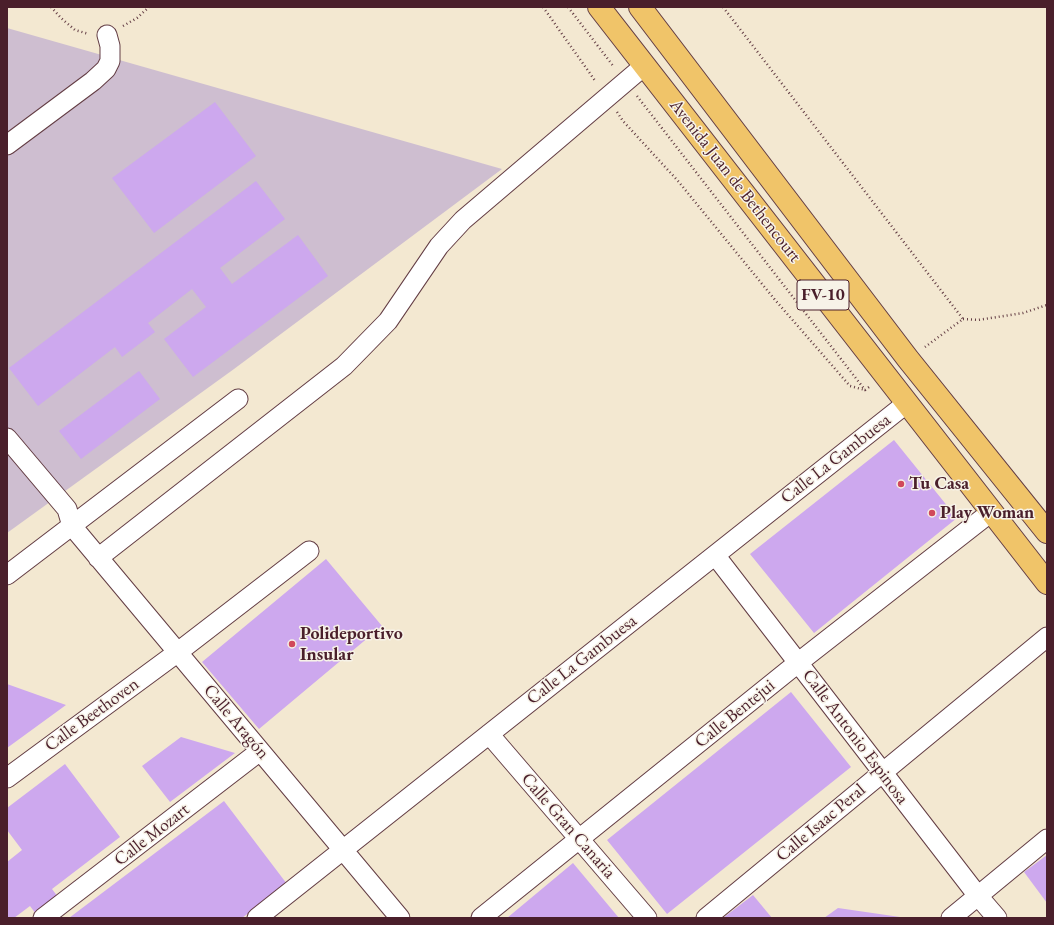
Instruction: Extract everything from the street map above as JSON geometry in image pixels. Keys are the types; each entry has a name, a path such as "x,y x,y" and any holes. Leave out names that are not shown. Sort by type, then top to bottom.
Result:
{"main road":[{"name":"Avenida Juan de Bethencourt","path":"599,7 1047,583"},
{"name":"Avenida Juan de Bethencourt","path":"640,7 908,359 1047,532"},
{"path":"644,66 653,62 665,62 676,67 700,84"}],"street":[{"path":"7,145 106,69 110,61 110,46 107,35"},
{"path":"98,558 344,366 388,321 439,246 463,220 644,66"},
{"path":"7,575 238,399"},
{"name":"Calle La Gambuesa","path":"257,918 907,403"},
{"path":"7,438 67,509 72,526"},
{"name":"Calle Bentejui","path":"481,918 798,662 991,512"},
{"name":"Calle Aragón","path":"72,526 400,918"},
{"path":"178,652 309,551"},
{"name":"Calle Antonio Espinosa","path":"715,555 996,918"},
{"name":"Calle Isaac Peral","path":"706,918 1047,637"},
{"name":"Calle Beethoven","path":"7,778 178,652"},
{"name":"Calle Gran Canaria","path":"489,734 647,918"},
{"name":"Calle Mozart","path":"43,918 260,751"},
{"path":"951,918 1047,839"}],"path":[{"path":"544,7 623,121 678,180 776,301 850,386 865,390"},
{"path":"723,7 963,319"},
{"path":"908,359 963,319 978,320 1023,313 1047,305"}],"shaded area":[{"path":"7,28 502,169 234,369 7,533"}],"building":[{"path":"215,102 256,156 154,233 112,178"},
{"path":"256,181 285,219 220,268 232,284 298,235 328,276 193,377 164,339 206,307 192,289 148,323 155,332 122,357 115,347 38,406 9,368"},
{"path":"139,371 160,399 81,459 59,431"},
{"path":"894,440 957,518 814,633 750,554"},
{"name":"Polideportivo Insular","path":"326,559 382,626 259,729 202,662"},
{"path":"7,684 66,705 7,748"},
{"path":"791,692 851,767 667,914 607,840"},
{"path":"181,737 235,753 170,802 142,766"},
{"path":"65,764 120,837 52,889 58,897 36,914 30,906 14,918 7,918 7,862 22,850 7,830 7,808"},
{"path":"224,801 287,884 242,918 69,918"},
{"path":"1047,855 1047,903 1024,872"},
{"path":"573,863 619,918 507,918"},
{"path":"753,895 772,918 723,918"},
{"path":"838,908 900,917 900,918 824,918"}],"place":[{"name":"Tu Casa","path":"901,484"},
{"name":"Play Woman","path":"932,513"},
{"name":"Polideportivo Insular","path":"292,644"}]}
